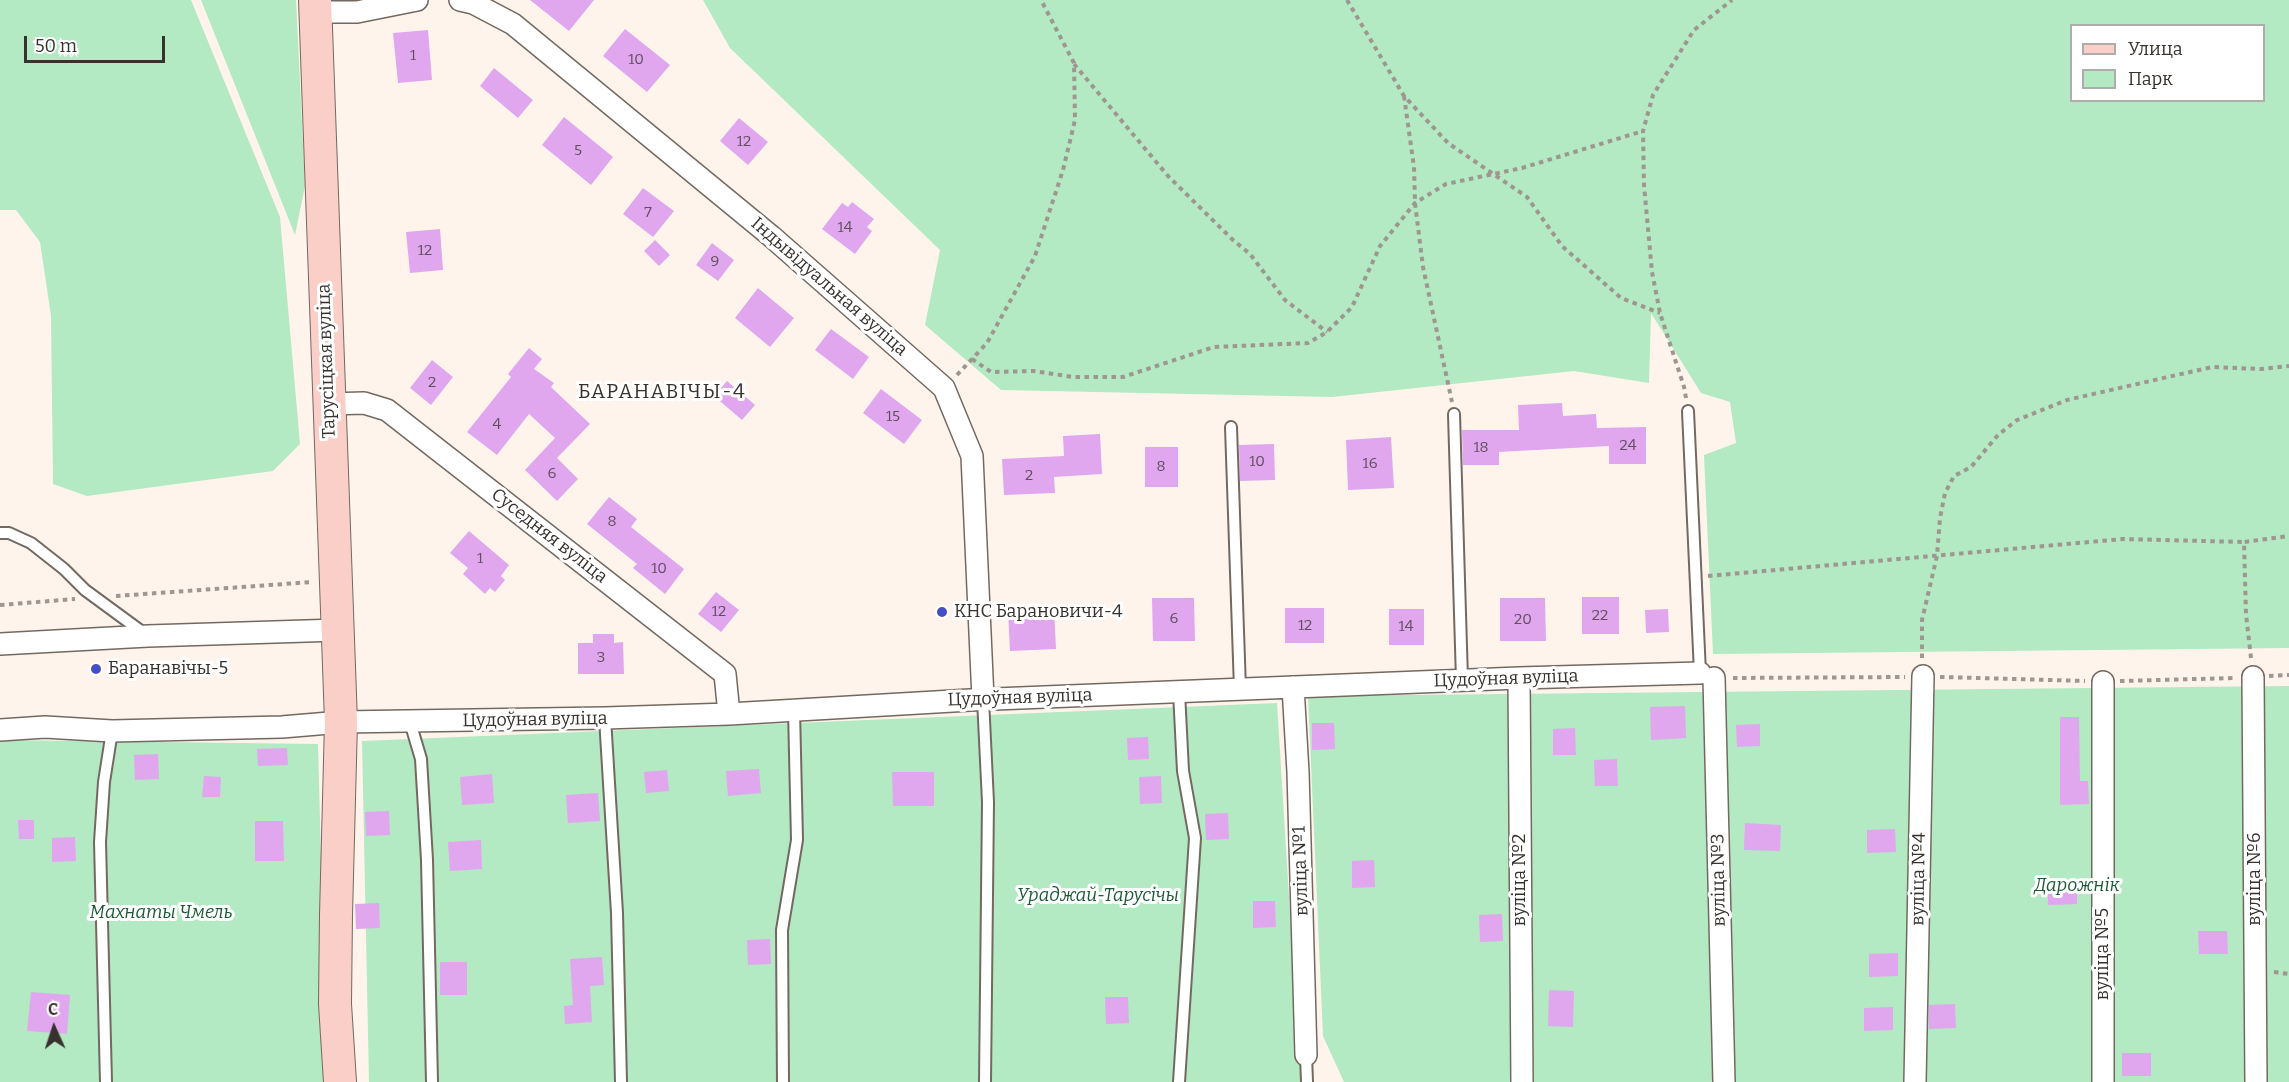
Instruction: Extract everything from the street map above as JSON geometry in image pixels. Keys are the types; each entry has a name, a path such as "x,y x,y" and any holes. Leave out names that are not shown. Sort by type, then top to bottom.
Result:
{"street":[{"path":"315,6 357,12 417,0"},
{"name":"Індывідуальная вуліца","path":"460,0 473,3 513,24 771,236 944,388 972,456 983,699"},
{"name":"Тарусіцкая вуліца","path":"315,6 328,404 339,630 341,722 335,1004 340,1082"},
{"name":"Суседняя вуліца","path":"328,404 364,404 387,410 726,674 729,714"},
{"path":"0,644 148,636 339,630"},
{"name":"Цудоўная вуліца","path":"0,730 45,727 112,731 282,727 341,722 605,718 729,714 983,699 1462,680 1707,676"},
{"name":"вуліца №3","path":"1707,676 1724,1082"},
{"name":"вуліца №4","path":"1915,1082 1923,676"},
{"name":"вуліца №6","path":"2253,677 2256,1082"},
{"name":"вуліца №2","path":"1519,678 1521,1082"},
{"name":"вуліца №5","path":"2103,682 2103,1082"},
{"name":"вуліца №1","path":"1293,687 1298,772 1306,1055"}],"lane":[{"path":"1688,411 1695,577 1707,676"},
{"path":"1454,414 1462,680"},
{"path":"1231,427 1240,689"},
{"path":"0,533 9,533 31,543 64,568 95,597 148,636"},
{"path":"1179,692 1183,771 1195,838 1179,1082"},
{"path":"983,699 988,802 985,1082"},
{"path":"783,1082 782,930 797,840 794,710"},
{"path":"605,718 617,913 621,1082"},
{"path":"410,722 422,770 427,860 432,1082"},
{"path":"106,1082 100,842 104,782 112,731"},
{"path":"1306,1055 1307,1082"}],"path":[{"path":"1041,0 1074,63 1168,176 1250,254 1285,300 1328,332"},
{"path":"1347,0 1404,96 1448,143 1527,197 1562,246 1621,298 1660,313"},
{"path":"1688,411 1684,387 1660,313 1652,272 1644,185 1643,131 1653,95 1694,30 1732,0"},
{"path":"944,388 987,343 1035,256 1063,170 1075,120 1074,63"},
{"path":"1404,96 1414,167 1415,202 1423,267 1454,414"},
{"path":"972,359 991,372 1034,371 1073,377 1123,377 1214,347 1308,343 1328,332 1352,307 1380,246 1415,202 1446,184 1492,175 1643,131"},
{"path":"1923,676 1922,620 1937,556 1940,518 1946,493 1954,476 1971,467 1998,435 2017,420 2067,400 2212,367 2261,369 2289,366"},
{"path":"1695,577 2123,539 2244,542 2289,536"},
{"path":"2244,542 2246,614 2253,677"},
{"path":"0,605 336,580"},
{"path":"1707,676 1923,676 2103,682 2289,675"}],"green space":[{"path":"0,0 191,0 280,217 300,444 273,471 87,496 53,484 51,316 40,242 16,210 0,210"},
{"path":"201,0 296,0 305,186 295,235"},
{"path":"703,0 2289,0 2289,648 1713,654 1704,455 1736,443 1730,402 1701,393 1651,313 1649,383 1574,371 1332,397 1001,390 925,325 940,250 730,48"},
{"name":"Дарожнік","path":"2289,686 2289,1082 1344,1082 1323,1036 1308,696"},
{"name":"Ураджай-Тарусічы","path":"1277,703 1296,1010 1309,1082 369,1082 362,741"},
{"name":"Махнаты Чмель","path":"0,740 318,744 327,1082 0,1082"}],"building":[{"path":"530,0 594,0 569,31"},
{"path":"625,29 670,65 647,92 603,56"},
{"path":"428,30 432,80 398,83 393,33"},
{"path":"494,68 533,100 518,118 480,86"},
{"path":"564,117 613,157 591,185 542,145"},
{"path":"739,118 768,142 748,165 720,141"},
{"path":"643,188 674,211 653,237 623,214"},
{"path":"852,202 874,219 867,227 872,231 855,254 822,229 842,203 848,207"},
{"path":"440,229 443,270 410,273 406,232"},
{"path":"655,240 670,255 659,266 644,251"},
{"path":"712,243 734,260 718,281 696,265"},
{"path":"758,288 794,318 770,347 735,318"},
{"path":"831,329 869,357 853,379 815,350"},
{"path":"529,348 542,359 534,369 554,383 551,387 590,424 557,458 578,479 557,501 525,470 555,438 529,414 497,455 467,432 511,377 508,374"},
{"path":"432,360 453,377 431,405 410,388"},
{"path":"727,381 755,405 742,420 714,396"},
{"path":"881,389 922,420 904,444 863,413"},
{"path":"1562,403 1563,416 1596,414 1597,428 1646,427 1646,464 1609,464 1609,446 1499,452 1499,465 1463,465 1462,430 1519,430 1518,405"},
{"path":"1100,434 1102,474 1054,477 1055,493 1004,495 1002,459 1064,456 1063,436"},
{"path":"1391,437 1394,488 1348,490 1346,440"},
{"path":"1274,444 1275,480 1240,481 1239,445"},
{"path":"1145,447 1178,447 1178,487 1145,487"},
{"path":"609,497 637,519 631,527 684,569 665,594 633,568 637,564 587,524"},
{"path":"469,531 509,565 501,576 505,580 495,592 490,588 485,594 463,574 468,568 450,553"},
{"path":"716,592 739,610 721,632 698,614"},
{"path":"1582,597 1619,597 1619,634 1582,634"},
{"path":"1152,598 1194,598 1195,641 1153,641"},
{"path":"1500,598 1545,598 1546,641 1500,641"},
{"path":"1054,608 1056,649 1010,651 1008,611"},
{"path":"1285,608 1324,608 1324,643 1285,643"},
{"path":"1389,609 1424,609 1424,645 1389,645"},
{"path":"1668,609 1669,632 1646,633 1645,610"},
{"path":"593,634 614,634 614,643 623,642 624,674 578,674 578,643 593,643"},
{"path":"1685,706 1686,738 1651,740 1650,707"},
{"path":"2060,717 2079,717 2080,781 2088,781 2089,804 2060,805"},
{"path":"1312,723 1334,723 1335,749 1312,750"},
{"path":"1760,724 1760,746 1737,747 1736,725"},
{"path":"1575,728 1576,755 1553,755 1553,729"},
{"path":"1148,737 1149,759 1128,760 1127,738"},
{"path":"287,748 288,765 258,766 257,749"},
{"path":"158,754 159,779 135,780 134,755"},
{"path":"1617,759 1618,786 1595,786 1594,760"},
{"path":"759,769 761,793 728,796 726,771"},
{"path":"667,770 669,791 646,793 644,772"},
{"path":"892,772 934,772 934,806 893,806"},
{"path":"492,774 494,803 462,805 460,777"},
{"path":"204,776 221,777 220,797 202,797"},
{"path":"1161,776 1162,803 1140,804 1139,777"},
{"path":"598,793 600,821 568,823 566,795"},
{"path":"389,811 390,835 366,836 365,812"},
{"path":"1228,813 1229,839 1206,840 1205,814"},
{"path":"18,820 34,820 34,839 19,839"},
{"path":"255,821 283,821 284,861 255,861"},
{"path":"1745,823 1781,825 1780,851 1744,850"},
{"path":"1895,829 1896,852 1867,853 1867,830"},
{"path":"75,837 76,861 52,862 52,838"},
{"path":"481,840 482,869 450,871 448,842"},
{"path":"1374,860 1375,887 1352,888 1352,861"},
{"path":"2048,881 2077,881 2077,904 2048,905"},
{"path":"1253,901 1275,901 1276,927 1253,928"},
{"path":"379,903 380,928 356,929 355,904"},
{"path":"1502,914 1503,941 1480,942 1479,915"},
{"path":"2198,931 2227,931 2228,954 2199,954"},
{"path":"770,939 771,964 748,965 747,940"},
{"path":"1898,953 1898,976 1869,977 1869,954"},
{"path":"602,957 604,985 590,986 592,1022 565,1024 564,1006 573,1005 570,959"},
{"path":"440,962 467,962 467,995 440,995"},
{"path":"1549,990 1574,991 1573,1027 1548,1026"},
{"path":"31,992 70,995 67,1034 27,1031"},
{"path":"1105,997 1128,997 1129,1023 1106,1024"},
{"path":"1955,1004 1956,1028 1929,1029 1929,1005"},
{"path":"1893,1007 1893,1030 1864,1031 1864,1008"},
{"path":"2122,1053 2151,1053 2151,1076 2122,1076"}],"place":[{"name":"КНС Барановичи-4","path":"942,612"},
{"name":"Баранавічы-5","path":"96,669"}],"district":[{"name":"БАРАНАВІЧЫ-4","path":"662,392"}]}
